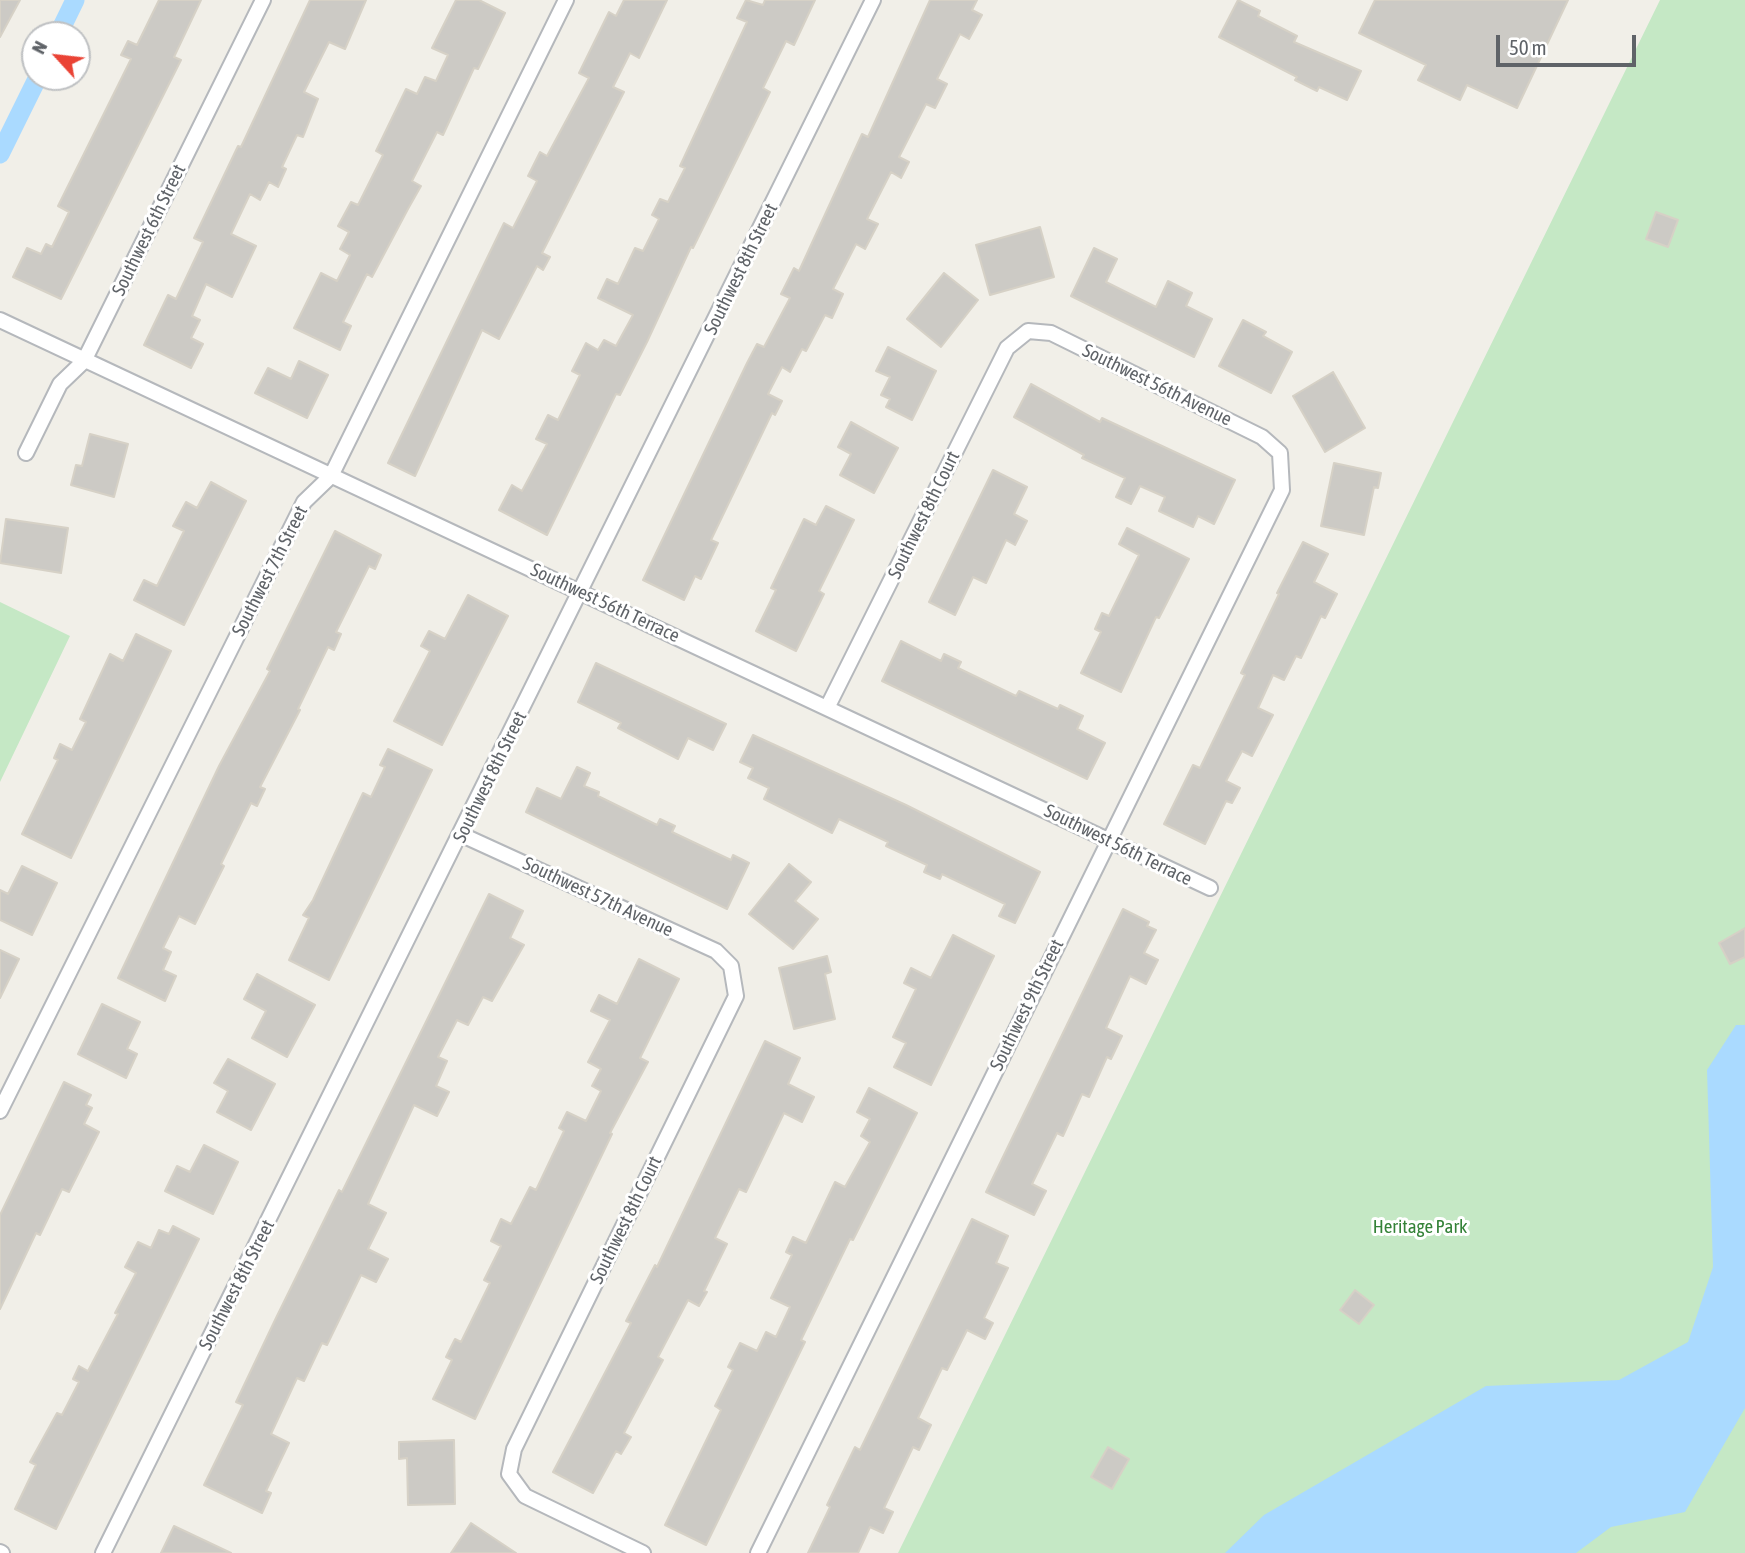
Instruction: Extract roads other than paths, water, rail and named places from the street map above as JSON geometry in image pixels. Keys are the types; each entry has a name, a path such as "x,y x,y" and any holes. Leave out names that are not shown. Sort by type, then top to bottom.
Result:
{"street":[{"name":"Southwest 6th Street","path":"26,453 61,384 84,361 263,0"},
{"name":"Southwest 7th Street","path":"0,1111 303,502 331,476 566,0"},
{"name":"Southwest 8th Street","path":"103,1553 462,835 873,0"},
{"name":"Southwest 56th Terrace","path":"0,320 828,706 1210,888"},
{"name":"Southwest 56th Avenue","path":"1028,331 1051,333 1262,437 1280,453"},
{"name":"Southwest 8th Court","path":"828,706 1007,348 1028,331"},
{"name":"Southwest 9th Street","path":"758,1553 1282,490 1280,453"},
{"name":"Southwest 57th Avenue","path":"462,835 716,951 731,966"},
{"name":"Southwest 8th Court","path":"643,1553 525,1496 509,1474 514,1449 736,996 731,966"}],"water":[{"path":"1736,1025 1745,1025 1745,1408 1685,1512 1611,1527 1576,1553 1225,1553 1264,1515 1486,1386 1619,1380 1688,1342 1713,1267 1707,1070"}],"waterway":[{"path":"65,21 75,0"},
{"path":"0,154 31,91"}],"park label":[{"name":"Heritage Park","path":"1420,1227"}]}
